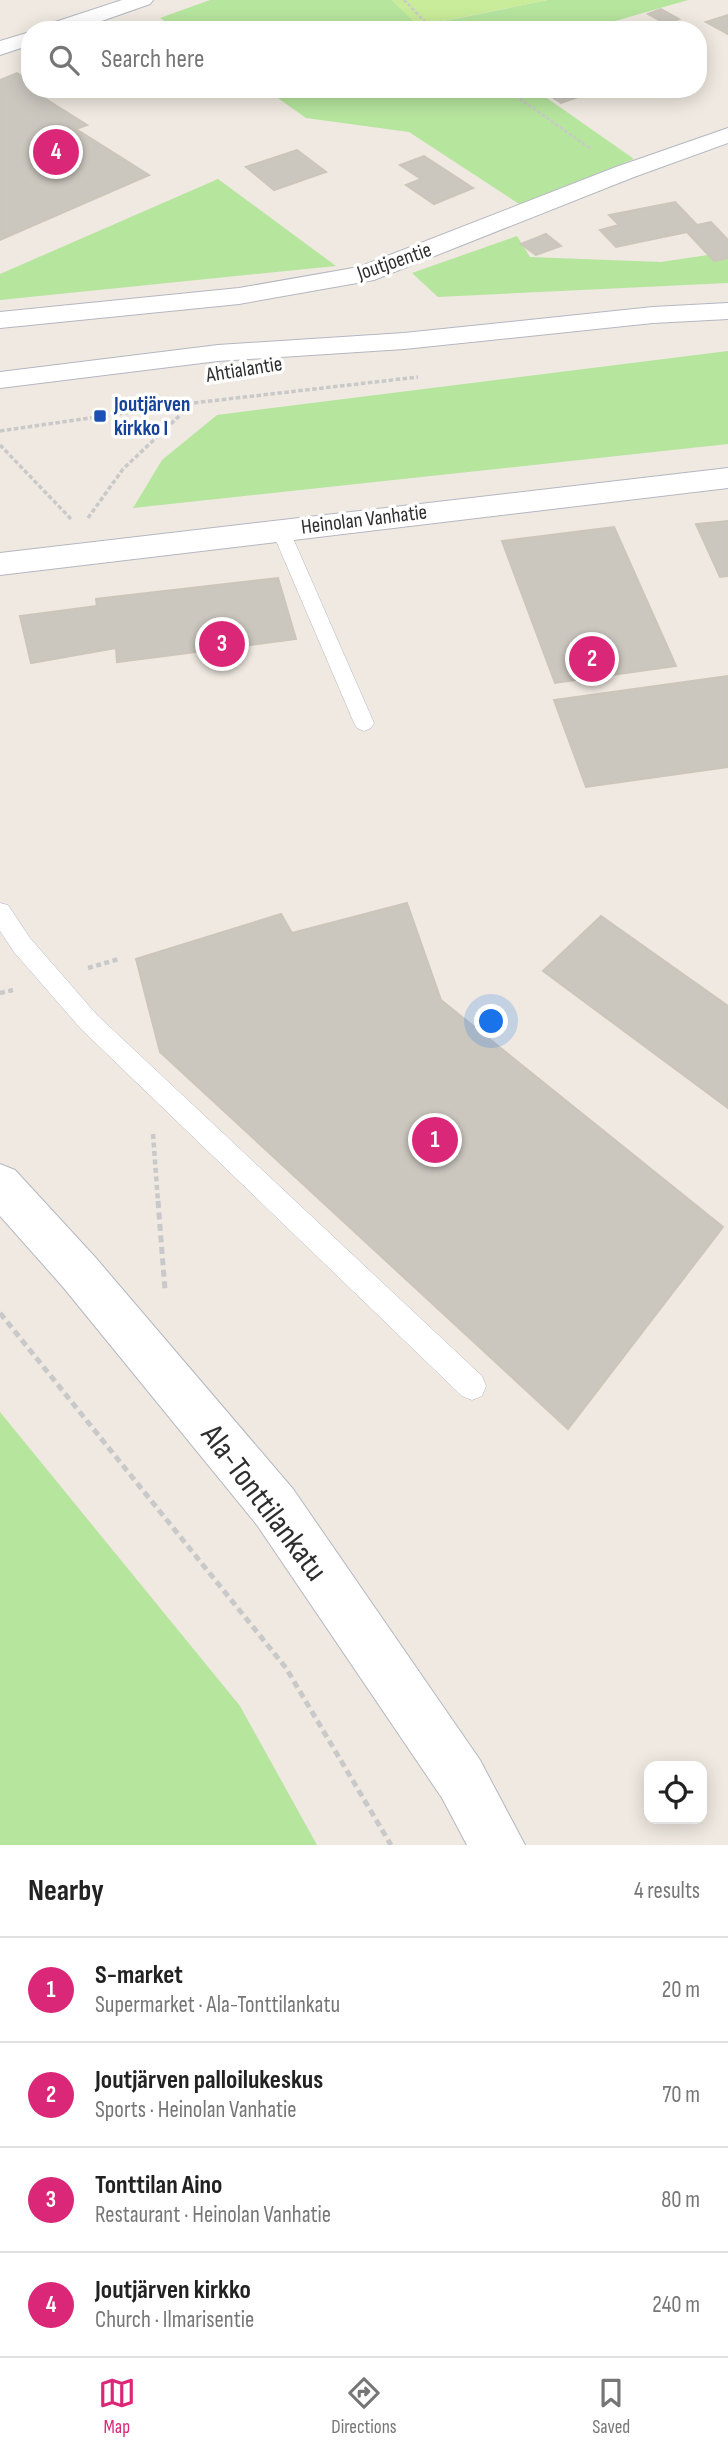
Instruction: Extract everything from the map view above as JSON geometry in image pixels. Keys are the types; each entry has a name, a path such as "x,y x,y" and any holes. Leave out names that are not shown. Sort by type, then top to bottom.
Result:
{"street":[{"path":"81,21 144,0"},
{"path":"0,48 21,41"},
{"name":"Joutjoentie","path":"0,320 239,296 365,274 625,172 728,135"},
{"name":"Ahtialantie","path":"0,380 218,353 404,341 653,315 728,311"},
{"name":"Ahtialantie","path":"0,402 221,373 404,341"},
{"name":"Heinolan Vanhatie","path":"0,564 728,478"},
{"name":"Ala-Tonttilankatu","path":"0,1184 79,1272 275,1507 461,1779 497,1845"}],"lane":[{"path":"280,529 364,723"},
{"path":"0,912 50,979 89,1022 472,1386"}],"path":[{"path":"404,0 424,21"},
{"path":"519,98 625,172"},
{"path":"0,430 193,403 123,469 89,515 85,526"},
{"path":"0,444 67,513 74,524"},
{"path":"149,1079 165,1290"},
{"path":"0,1313 286,1668 391,1845"}],"green space":[{"path":"210,0 392,0 414,21 164,21 160,18"},
{"path":"392,0 548,0 443,21 413,21"},
{"path":"548,0 688,0 615,21 444,21"},
{"path":"278,98 547,98 634,159 519,204 409,132 306,118"},
{"path":"218,179 336,266 0,300 0,274"},
{"path":"517,236 530,257 661,262 728,252 728,283 438,297 412,273"},
{"path":"728,351 728,444 133,508 162,460 217,415"},
{"path":"0,1412 240,1706 317,1845 0,1845"}],"building":[{"path":"661,9 679,19 661,21 648,14"},
{"path":"728,15 728,34 707,23"},
{"path":"17,73 21,75 21,98 44,98 87,125 76,129 149,175 0,240 0,80"},
{"path":"554,98 575,98 561,103"},
{"path":"297,150 326,172 274,190 246,167"},
{"path":"424,156 473,188 434,204 406,185 421,179 400,165"},
{"path":"675,202 697,225 711,222 728,240 728,258 714,261 687,232 616,247 600,230 619,225 609,215"},
{"path":"546,234 561,246 536,255 521,244"},
{"path":"728,521 728,576 720,577 696,524"},
{"path":"614,527 676,666 555,683 502,541"},
{"path":"278,578 296,639 117,662 116,648 31,663 20,616 97,606 96,599"},
{"path":"728,676 728,767 586,787 554,700"},
{"path":"407,903 441,1000 723,1227 568,1429 160,1052 136,959 281,914 292,933"},
{"path":"601,916 728,1006 728,1108 543,971"}],"place":[{"name":"Joutjärven kirkko","path":"56,152"},
{"name":"Joutjärven kirkko I","path":"100,416"},
{"name":"Tonttilan Aino","path":"222,644"},
{"name":"Joutjärven palloilukeskus","path":"592,659"},
{"name":"S-market","path":"435,1140"}]}
